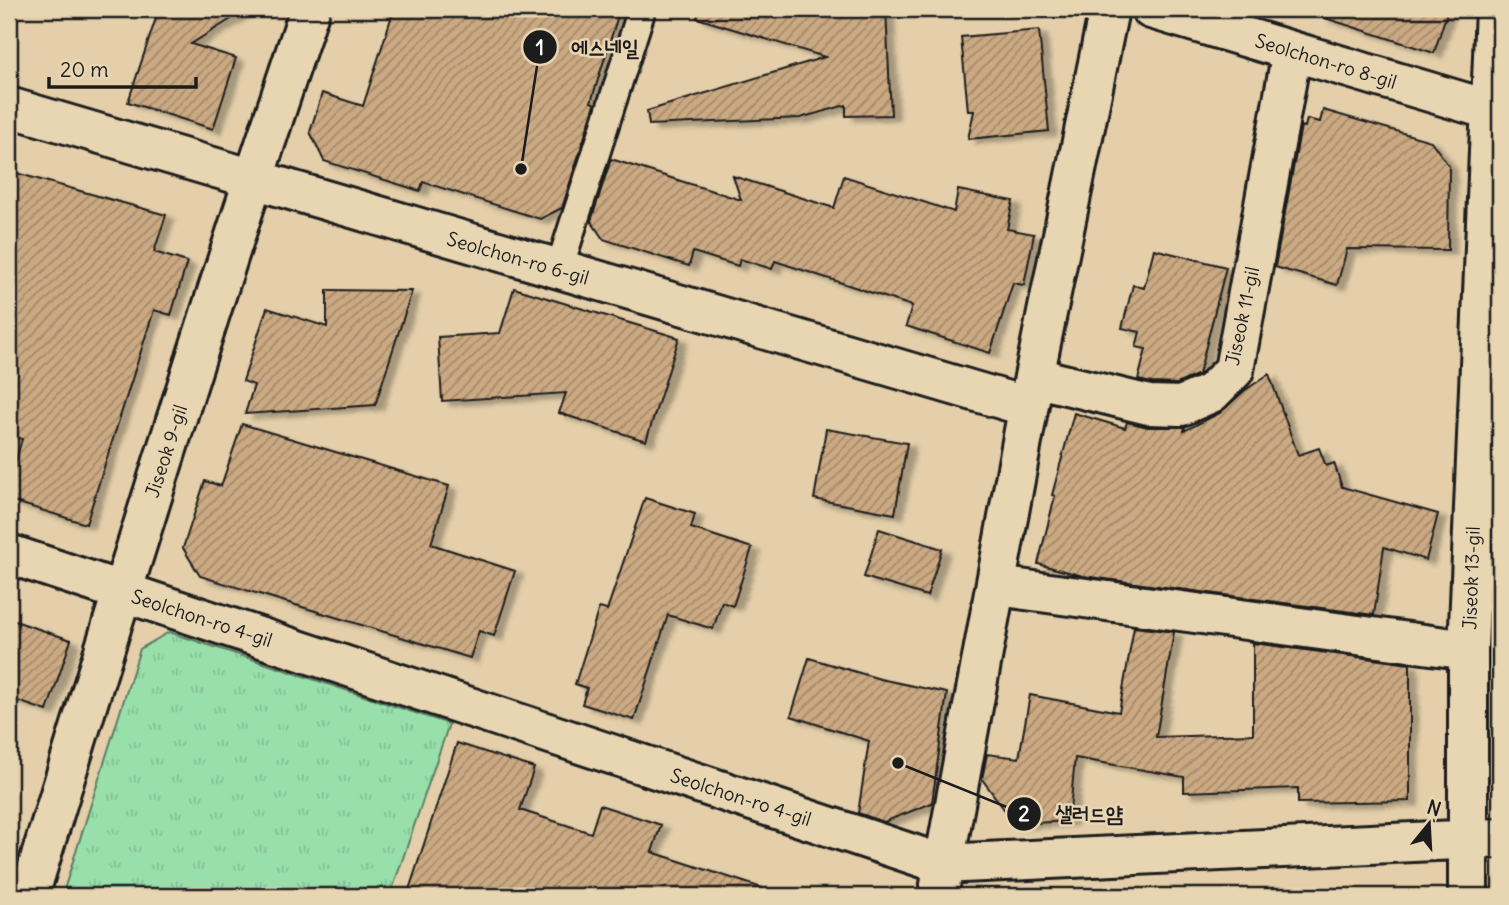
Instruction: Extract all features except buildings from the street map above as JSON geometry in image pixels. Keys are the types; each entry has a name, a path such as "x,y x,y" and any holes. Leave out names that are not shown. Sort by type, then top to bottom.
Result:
{"street":[{"name":"Jiseok 9-gil","path":"29,896 121,591 252,180 310,9"},
{"path":"940,880 997,586 1031,392 1109,9"},
{"name":"Seolchon-ro 8-gil","path":"1151,9 1495,112"},
{"name":"Jiseok 13-gil","path":"1468,896 1484,839 1468,650 1495,112 1495,9"},
{"name":"Jiseok 11-gil","path":"1031,392 1181,406 1211,394 1234,370 1292,51"},
{"name":"Seolchon-ro 6-gil","path":"9,107 559,270 1031,392"},
{"name":"Seolchon-ro 4-gil","path":"9,554 940,880 1484,839"},
{"path":"997,586 1468,650"}],"lane":[{"path":"559,270 642,9"}],"green space":[{"path":"169,632 449,724 390,896 62,896 140,649"}],"place":[{"name":"에스네일","path":"521,169"},
{"name":"샐러드얌","path":"898,763"}]}
